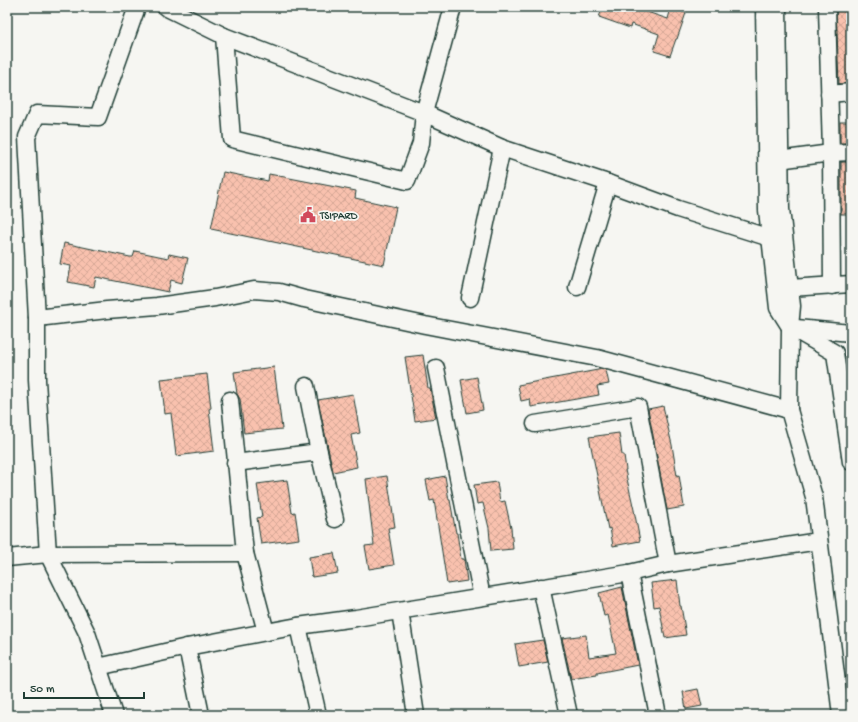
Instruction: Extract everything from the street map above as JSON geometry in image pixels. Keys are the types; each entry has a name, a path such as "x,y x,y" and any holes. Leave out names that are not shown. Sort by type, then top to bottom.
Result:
{"street":[{"path":"114,715 86,633 48,554 38,380 37,318 27,137 37,114 98,117 137,7"},
{"path":"165,7 224,36 424,113 502,148 608,183 678,209 770,238"},
{"path":"224,36 232,139 407,181 421,143 424,113 453,7"},
{"path":"764,7 774,160 792,306 790,327 789,410 814,497 841,715"},
{"path":"778,7 774,160 767,210 778,308 790,327 835,353 846,395 851,462"},
{"path":"827,7 831,153 832,286"},
{"path":"829,94 851,92"},
{"path":"470,298 502,148"},
{"path":"774,160 851,152"},
{"path":"577,287 608,183"},
{"path":"790,288 851,284"},
{"path":"37,318 157,306 215,298 254,290 279,292 304,299 425,325 596,358 789,410"},
{"path":"790,327 851,333"},
{"path":"436,368 482,597"},
{"path":"306,386 319,452 335,519"},
{"path":"230,400 245,553 266,632"},
{"path":"535,424 638,407 668,564"},
{"path":"235,463 319,452"},
{"path":"98,666 187,646 298,626 400,611 629,573 668,564 819,541"},
{"path":"7,558 48,554 245,553"},
{"path":"629,573 658,715"},
{"path":"541,587 569,715"},
{"path":"400,611 416,715"},
{"path":"298,626 318,715"},
{"path":"187,646 201,715"}],"building":[{"path":"603,7 632,7 668,19 671,8 686,13 670,56 654,51 659,34 631,24 630,28 599,17"},
{"path":"836,7 851,7 851,83 839,84"},
{"path":"840,122 851,122 851,143 840,143"},
{"path":"841,162 851,162 851,214 841,214"},
{"path":"223,172 268,181 269,174 356,191 355,198 396,207 384,265 211,229"},
{"path":"64,243 130,257 133,257 135,251 168,258 169,254 188,258 182,283 171,280 168,292 96,277 94,287 68,282 71,266 60,264"},
{"path":"423,355 428,388 430,388 436,418 415,421 405,357"},
{"path":"274,367 282,429 244,433 240,399 237,394 234,372"},
{"path":"603,369 606,370 609,384 597,386 599,395 531,407 530,399 521,401 518,385"},
{"path":"207,374 214,451 176,456 171,413 165,414 161,379"},
{"path":"477,377 483,410 467,413 461,380"},
{"path":"353,394 360,433 351,435 357,467 333,472 318,400"},
{"path":"663,406 677,476 679,475 684,507 667,510 648,409"},
{"path":"619,433 622,455 624,455 625,470 640,541 613,546 610,528 608,529 589,437"},
{"path":"387,476 395,527 388,528 394,565 369,569 365,546 374,545 366,479"},
{"path":"445,476 461,559 464,559 467,581 447,584 434,500 430,501 426,480"},
{"path":"287,480 292,513 295,512 299,539 261,544 257,518 262,517 257,484"},
{"path":"497,482 500,502 505,501 511,528 513,549 491,551 489,528 483,503 477,504 474,485"},
{"path":"334,553 338,573 312,577 309,557"},
{"path":"677,580 680,606 686,635 665,638 659,606 654,607 651,583"},
{"path":"622,587 638,665 597,673 597,675 571,679 562,638 586,635 589,657 616,653 608,615 604,616 599,593"},
{"path":"543,640 548,662 519,667 515,644"},
{"path":"698,689 702,706 686,709 683,692"}],"place":[{"name":"TSIPARD","path":"308,215"}]}
